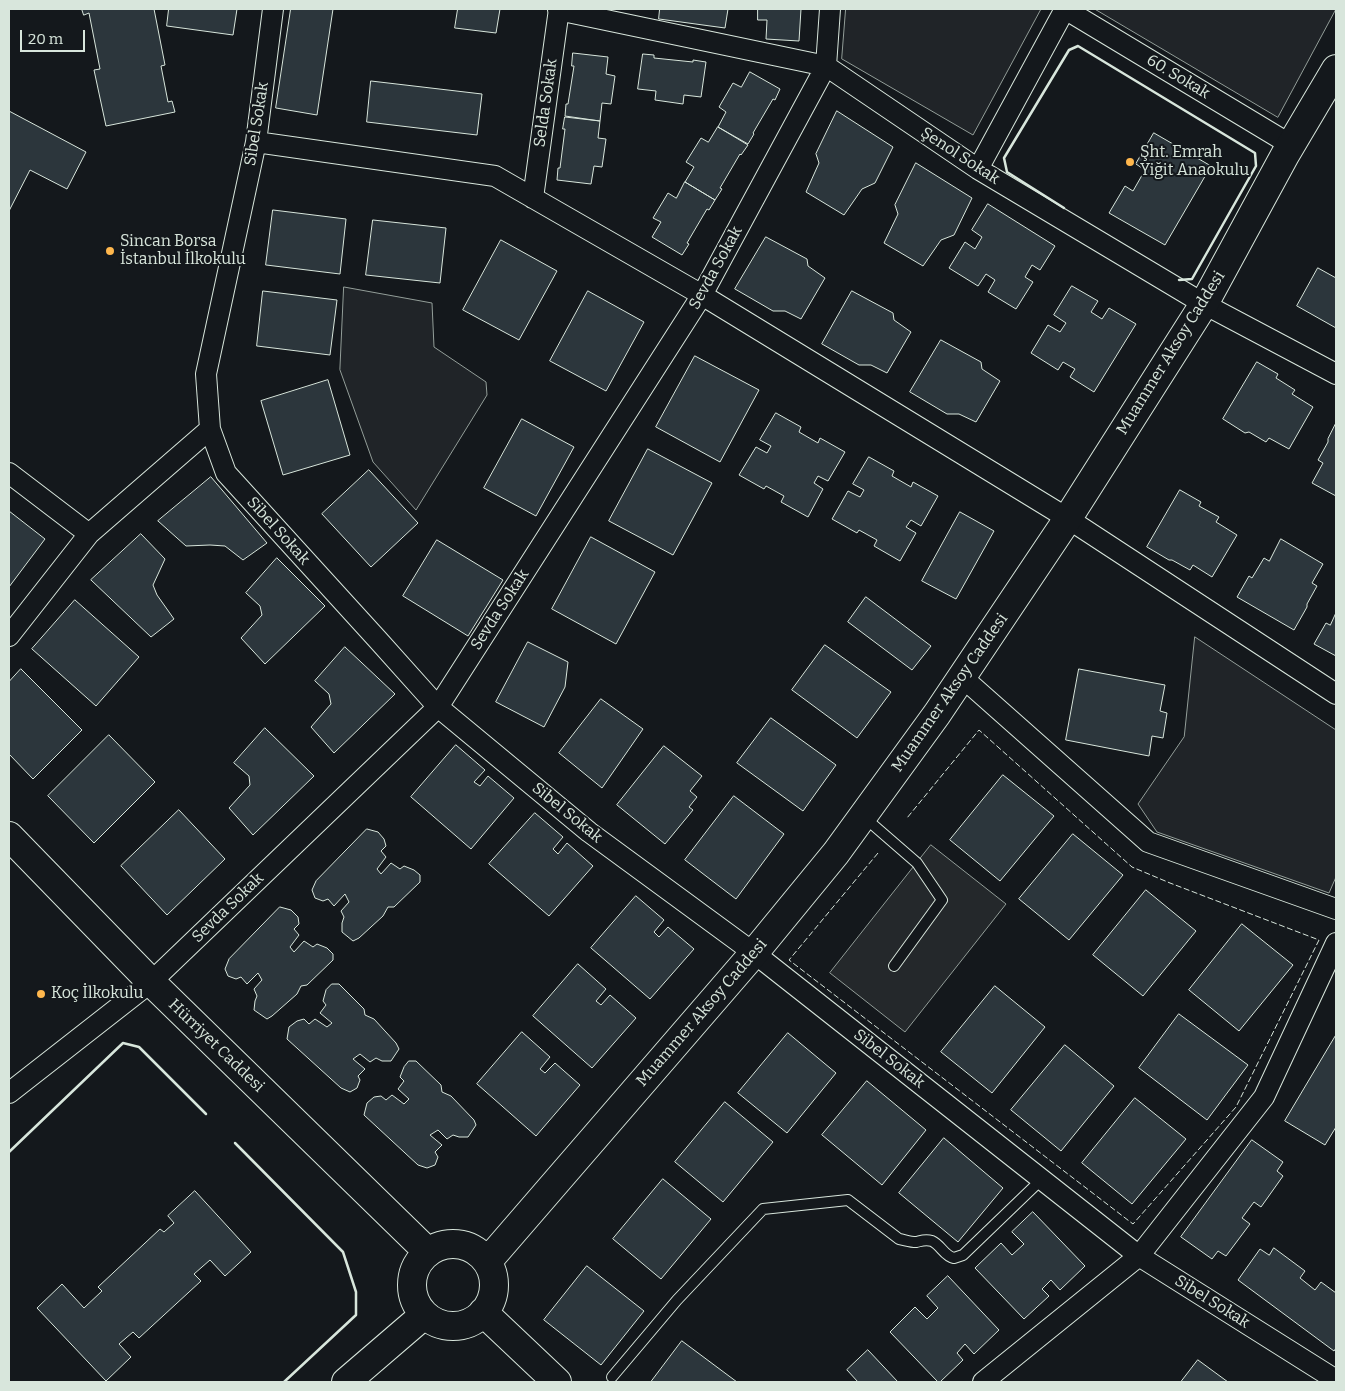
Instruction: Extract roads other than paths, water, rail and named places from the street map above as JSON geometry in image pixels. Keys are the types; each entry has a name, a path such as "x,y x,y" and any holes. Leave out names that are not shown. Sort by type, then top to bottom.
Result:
{"street":[{"name":"Sibel Sokak","path":"273,9 256,142 206,374 210,429 226,473 438,707 589,832 754,953 1139,1256 1336,1380"},
{"name":"Sevda Sokak","path":"9,1093 151,982 438,707 702,295 826,66 830,9"},
{"path":"978,169 1065,9"},
{"name":"60. Sokak","path":"1065,9 1291,145"},
{"name":"Şenol Sokak","path":"559,10 826,66 978,169 1204,304 1336,374"},
{"name":"Selda Sokak","path":"533,198 559,10"},
{"name":"Muammer Aksoy Caddesi","path":"487,1262 754,953 836,853 937,714 1067,518 1204,304 1291,145 1336,69"},
{"path":"256,142 495,176 702,295 1067,518 1336,694"},
{"path":"9,636 89,534 210,429"},
{"path":"9,474 89,534"},
{"path":"962,677 1148,842 1336,909"},
{"name":"Hürriyet Caddesi","path":"9,836 151,982 428,1252"},
{"path":"983,1382 1139,1256 1264,1097 1336,943"},
{"path":"453,1244 466,1246 478,1252 487,1262 492,1273 494,1285 492,1297 480,1317 469,1324 457,1327 433,1322 424,1315 415,1303 412,1289 413,1275 418,1262 428,1252 440,1246 453,1244"},
{"path":"483,1312 556,1382"},
{"path":"346,1382 424,1315"}],"lane":[{"path":"863,816 917,863 942,900 894,966"},
{"path":"612,1377 677,1300 763,1209 848,1200 899,1239 908,1242 930,1240 936,1243 946,1255 954,1258 963,1255 1042,1180"}],"place":[{"name":"Şht. Emrah Yiğit Anaokulu","path":"1130,162"},
{"name":"Sincan Borsa İstanbul İlkokulu","path":"110,251"},
{"name":"Koç İlkokulu","path":"41,994"}]}
